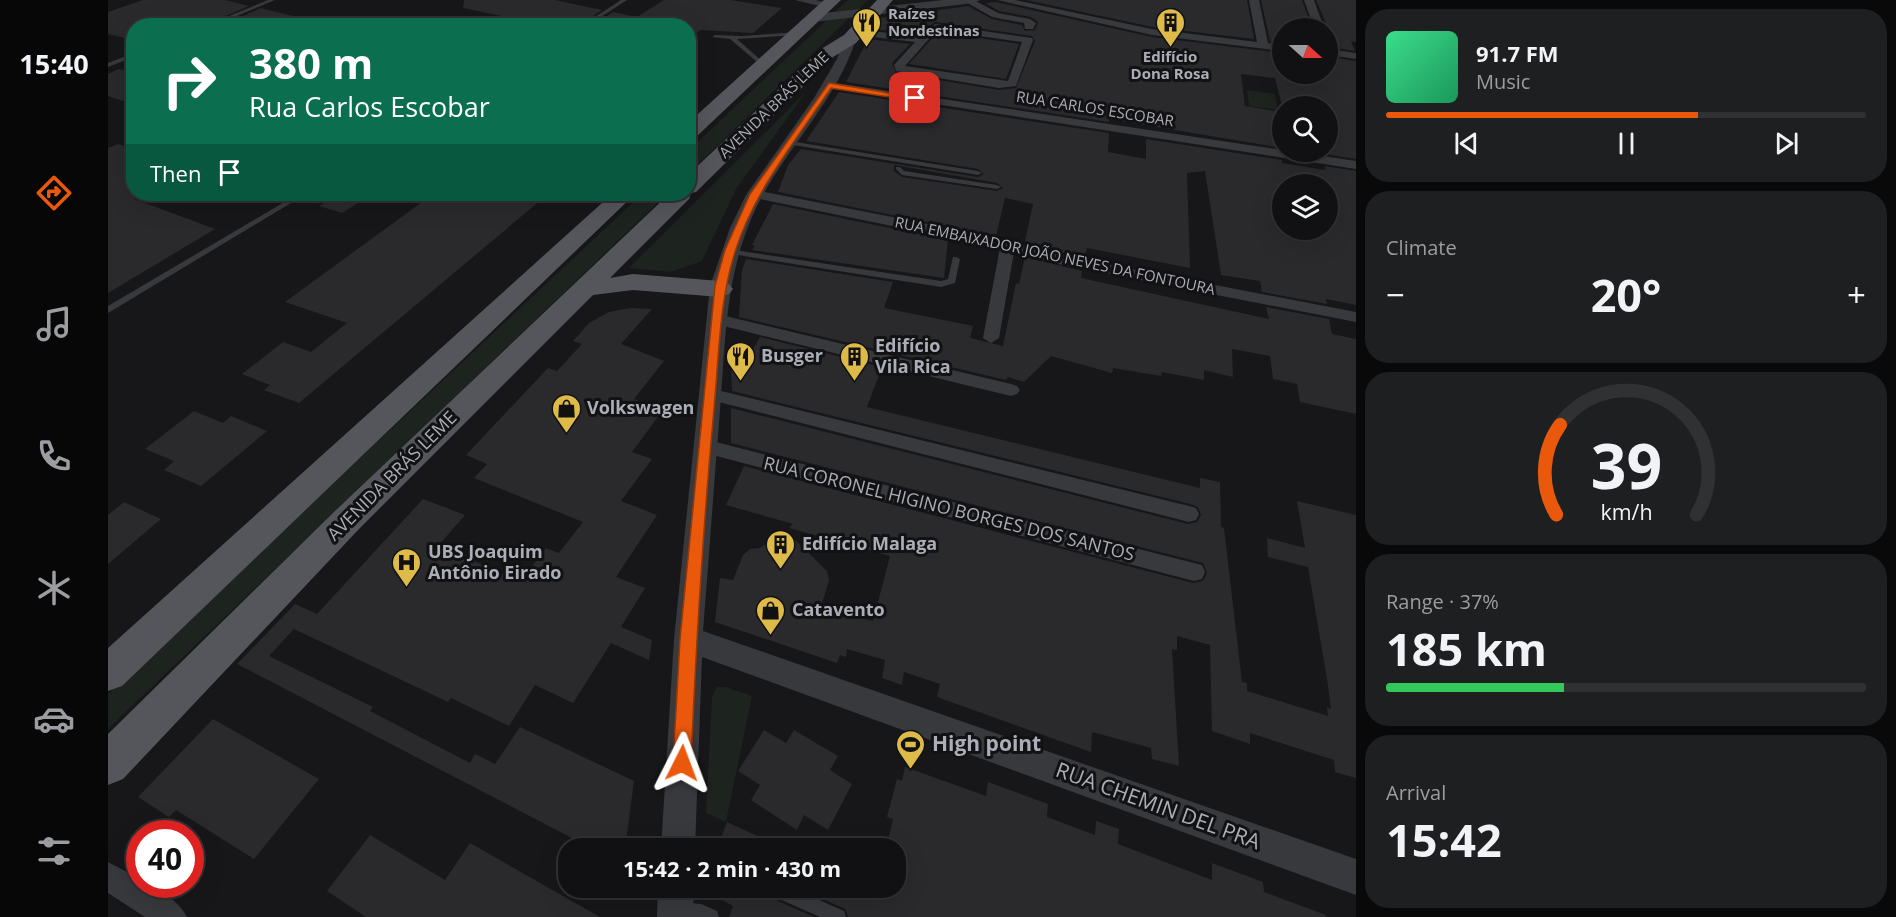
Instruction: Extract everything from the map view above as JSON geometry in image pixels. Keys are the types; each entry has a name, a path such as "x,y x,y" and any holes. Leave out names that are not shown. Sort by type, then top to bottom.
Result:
{"main road":[{"name":"AVENIDA BRÁS LEME","path":"696,179 827,53 854,34 871,4 885,0"},
{"name":"AVENIDA BRÁS LEME","path":"696,127 824,10"},
{"path":"824,10 854,34"},
{"path":"108,673 616,201"},
{"name":"AVENIDA BRÁS LEME","path":"108,764 347,520 674,201"},
{"path":"582,289 633,282 720,289"}],"street":[{"path":"800,0 824,10 871,4 974,0"},
{"path":"1007,0 1152,32 1272,46"},
{"path":"1254,0 1263,45"},
{"path":"1309,0 1315,18"},
{"path":"969,1 995,15 1030,22 1029,27"},
{"path":"940,27 1020,38 1029,42 1012,84 968,80 900,69 899,65 922,40 933,28 940,27"},
{"path":"679,838 688,639 704,446 720,289 730,250 755,194 829,85 846,56 854,34 922,40"},
{"path":"1338,53 1356,56"},
{"path":"958,105 968,80"},
{"name":"RUA CARLOS ESCOBAR","path":"829,85 1356,165"},
{"name":"RUA EMBAIXADOR JOÃO NEVES DA FONTOURA","path":"755,194 1008,245 1058,259 1356,317"},
{"path":"991,338 1008,245"},
{"path":"717,319 1011,390"},
{"path":"709,394 1189,514"},
{"name":"RUA CORONEL HIGINO BORGES DOS SANTOS","path":"704,446 1194,572"},
{"name":"RUA CHEMIN DEL PRA","path":"688,639 1356,877"},
{"path":"108,876 172,917"}],"lane":[{"path":"227,18 272,0"},
{"path":"596,18 624,0"},
{"path":"714,37 732,38 798,33"},
{"path":"732,38 763,65"},
{"path":"108,65 126,58"},
{"path":"788,145 838,155"},
{"path":"788,145 978,173"},
{"path":"850,157 897,166 902,173 997,188"},
{"path":"108,310 290,201"},
{"path":"730,250 797,264 854,270 941,284 952,281 956,259"},
{"path":"796,898 838,917"},
{"path":"675,905 711,917"}],"shaded area":[{"path":"848,0 868,0 696,166 696,143"},
{"path":"1247,90 1275,94 1275,96 1272,96 1272,109 1249,106"},
{"path":"806,92 736,189 702,261 671,272 629,268"},
{"path":"635,201 660,201 108,729 108,694"},
{"path":"717,687 726,687 752,696 726,822 706,813 712,697"}],"building":[{"path":"143,0 225,0 249,6 221,18 126,18 125,38 108,34 108,12"},
{"path":"464,0 555,0 602,10 590,18 511,18 463,8"},
{"path":"664,0 730,0 782,8 753,33 701,30 696,33 696,18 604,18 613,12 637,17"},
{"path":"1026,0 1247,0 1254,39 1152,27"},
{"path":"1261,0 1302,0 1308,18 1272,18 1272,41 1270,41"},
{"path":"1316,0 1356,0 1356,42 1351,41 1355,51 1338,48 1338,18 1324,18"},
{"path":"996,2 1152,37 1272,52 1272,78 1241,74 1245,106 1272,110 1272,146 1109,119 1109,122 846,82 868,39 910,44 892,63 896,73 999,90 1016,88 1035,41 1032,36 935,22 919,35 873,29 880,18 968,6 992,19 1022,25 1025,31 1035,30 1038,22 1031,17 999,11 985,3"},
{"path":"261,8 301,18 238,18"},
{"path":"938,32 1019,44 1006,79 909,64"},
{"path":"1338,58 1356,61 1356,159 1338,156 1338,96 1280,96 1276,84 1338,84"},
{"path":"119,69 126,71 126,100 108,96 108,74"},
{"path":"839,92 1109,133 1108,152 1146,159 1146,139 1272,158 1272,162 1325,170 1325,166 1356,171 1356,305 1326,299 1327,304 1262,292 1260,281 1221,275 1205,171 1187,173 1190,268 1087,248 1085,258 1028,245 1029,242 1025,241 1033,204 1005,198 996,236 778,192 788,165 801,149 978,177 984,174 978,169 806,141","holes":["894,165 997,183 1003,188 997,191 902,177 894,171"]},
{"path":"118,144 126,146 126,201 139,201 215,229 108,293 108,148"},
{"path":"328,201 360,202 342,213 319,206"},
{"path":"423,201 540,201 299,403 264,390 270,385 242,374 283,342 311,352 347,323 285,302"},
{"path":"773,204 948,240 944,278 752,250 755,246 752,245"},
{"path":"1025,257 1082,271 1081,278 1269,319 1266,307 1329,319 1332,334 1356,339 1356,414 1300,402 1297,384 1273,379 1270,356 1232,349 1233,377 1204,370 1204,380 1162,372 1161,376 1113,368 1112,373 1051,356 1024,382 1008,377 1006,380 739,317 742,270 746,259 893,282 884,308 973,326 970,338 1003,346 1016,283 1019,284"},
{"path":"630,308 652,309 621,344 664,361 634,399 663,410 632,452 652,459 621,501 657,515 616,577 645,588 621,627 652,640 649,660 611,643 573,703 535,685 509,726 451,698 448,702 294,629 269,656 373,707 370,711 470,763 475,754 495,764 520,727 634,781 626,838 572,838 237,664 295,604 317,614 423,499 465,515 438,546 521,581 546,548 559,553 583,522 474,478 487,464 466,455 548,368 557,371 582,344 573,341 589,323 609,312"},
{"path":"760,337 882,367 867,407 1200,488 1200,478 1220,482 1221,527 1224,528 1242,682 1247,683 1247,691 1328,716 1327,707 1331,709 1327,679 1308,567 1268,557 1267,538 1305,548 1297,501 1356,515 1356,778 1335,772 1334,760 1250,733 1250,744 1212,731 1210,645 1177,636 1177,650 1172,649 1179,766 1152,759 1151,748 1092,732 1091,752 937,697 940,684 904,672 902,685 882,678 885,660 847,649 846,657 840,655 837,663 715,622 720,578 733,580 743,555 750,549 760,548 785,530 827,571 829,581 821,606 873,621 890,556 789,528 793,524 726,505 744,466 1193,583 1203,581 1207,573 1203,563 731,443 731,408 1188,524 1197,522 1201,515 1198,507 1190,504 732,391 731,368 741,370"},
{"path":"194,411 223,423 231,416 267,431 201,486 164,470 174,461 145,449"},
{"path":"124,502 161,519 108,564 108,515"},
{"path":"213,719 319,779 254,859 204,828 204,820 192,820 176,810 169,817 138,797"},
{"path":"764,730 786,743 794,730 838,756 830,770 852,784 828,830 804,815 797,830 751,800 760,785 738,771"},
{"path":"905,767 986,796 988,782 1048,804 1047,817 1095,835 1096,821 1119,829 1118,844 1212,880 1212,863 1263,882 1264,892 1326,915 1325,917 848,917 845,909 820,898 906,898 906,838 889,838 893,819 887,817 897,779 902,781"},
{"path":"727,822 762,838 721,838"},
{"path":"370,835 445,880 470,843 558,893 558,898 567,898 600,917 366,917 327,891"},
{"path":"719,898 771,898 814,917 729,917 733,906"}],"place":[{"name":"Raízes Nordestinas","path":"867,48"},
{"name":"Edifício Dona Rosa","path":"1170,48"},
{"name":"Busger","path":"740,382"},
{"name":"Edifício Vila Rica","path":"854,382"},
{"name":"Volkswagen","path":"566,434"},
{"name":"Edifício Malaga","path":"781,570"},
{"name":"UBS Joaquim Antônio Eirado","path":"407,588"},
{"name":"Catavento","path":"771,636"},
{"name":"High point","path":"911,770"}],"route":[{"path":"682,763 688,639 704,446 720,286 730,250 755,194 829,85 915,98"}]}
